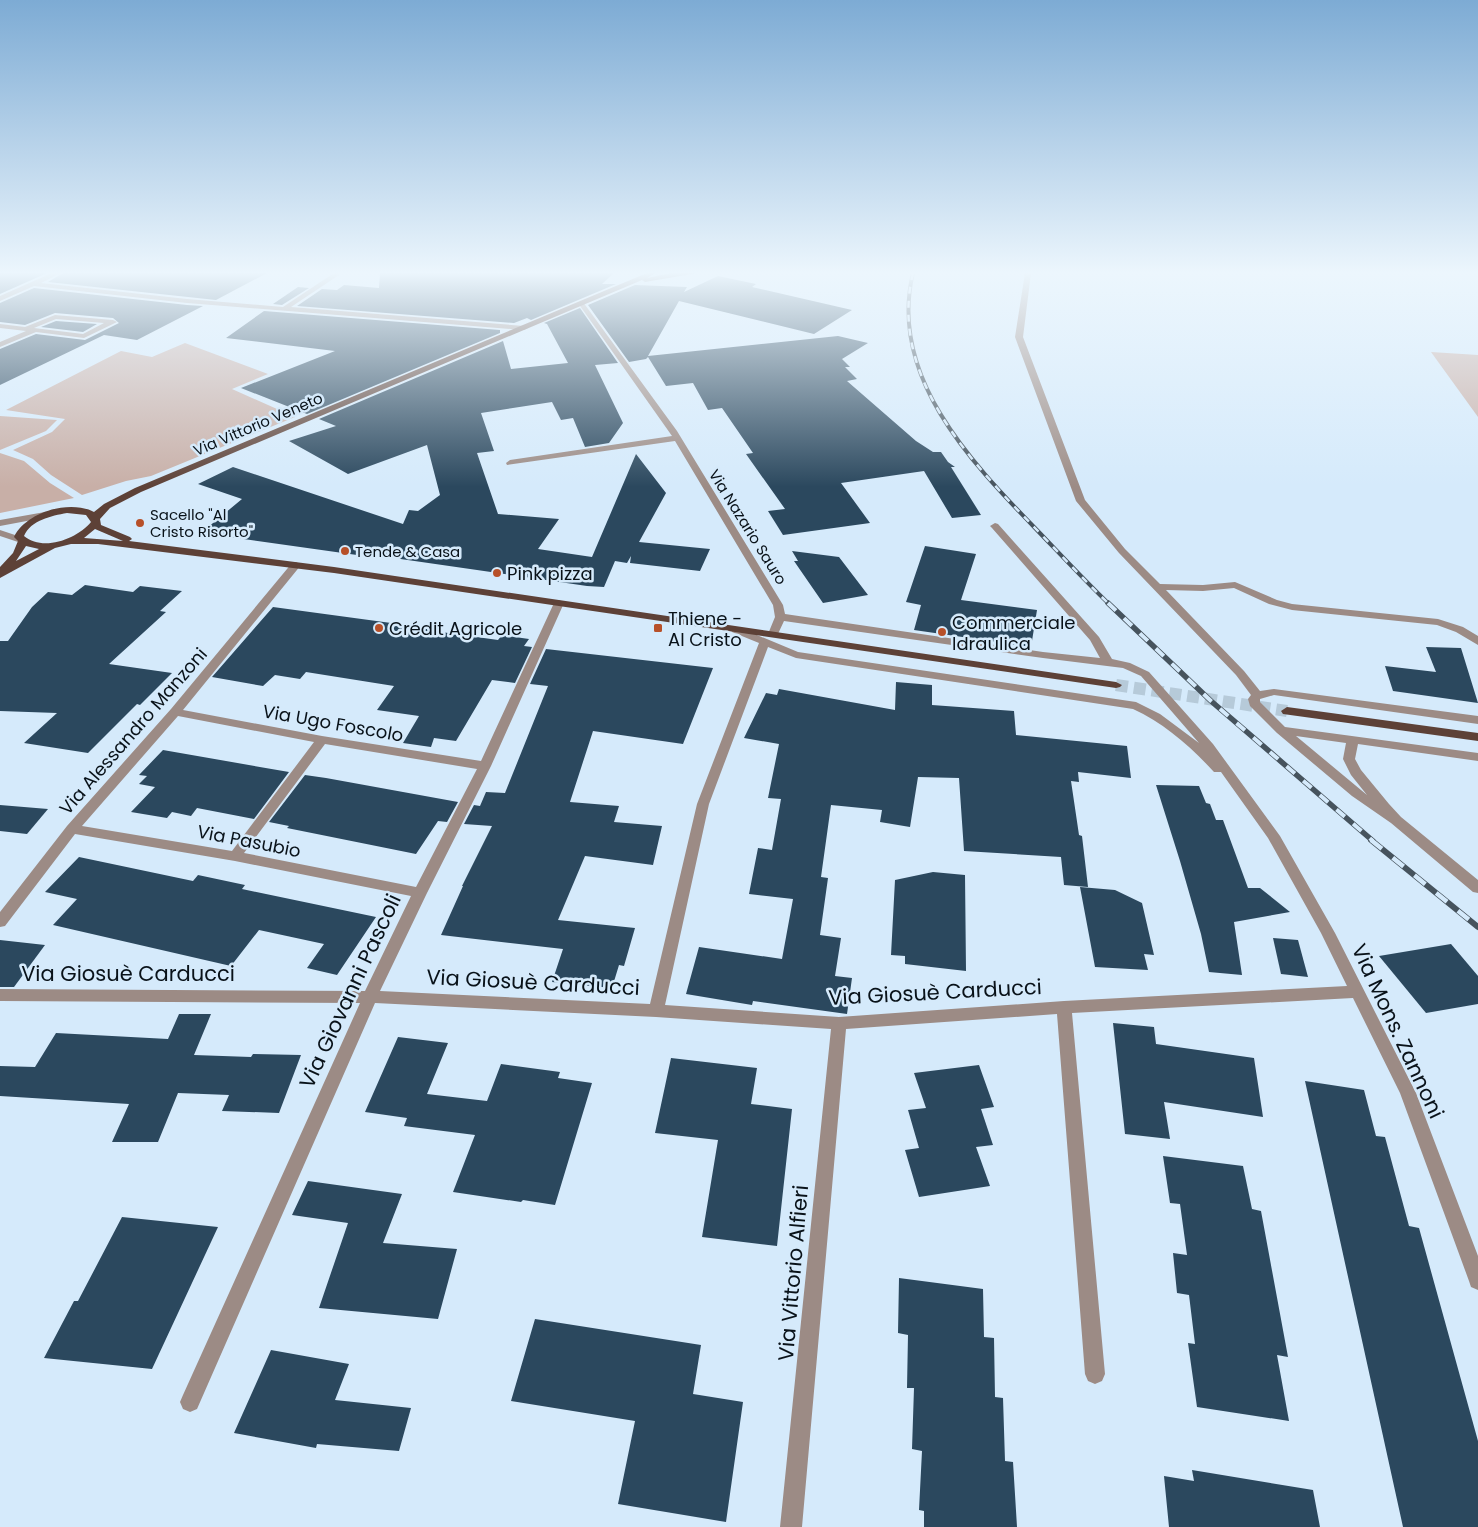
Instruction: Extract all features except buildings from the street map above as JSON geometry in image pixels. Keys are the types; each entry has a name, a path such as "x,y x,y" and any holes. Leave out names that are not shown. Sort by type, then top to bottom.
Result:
{"main road":[{"name":"Via Vittorio Veneto","path":"68,542 90,531 96,514 103,508 138,490 485,344"},
{"name":"Via Vittorio Veneto","path":"45,515 73,511 138,490"},
{"path":"73,511 88,513 101,529 143,546"},
{"path":"45,515 22,528 19,532 19,537 22,541 40,546 68,542 98,541 296,565 559,602 736,630"},
{"path":"0,575 16,554 22,541"},
{"path":"0,575 39,552 68,542"},
{"path":"769,638 1116,685"},
{"path":"1288,711 1478,737"}],"street":[{"name":"Via Nazario Sauro","path":"610,344 677,438 778,605 780,617"},
{"path":"1022,344 1081,501 1122,551 1240,673 1257,695"},
{"path":"510,463 677,438"},
{"path":"0,523 45,515"},
{"path":"995,526 1095,639 1108,662"},
{"path":"0,533 22,541"},
{"name":"Via Alessandro Manzoni","path":"0,922 72,829 175,712 296,565"},
{"path":"1155,587 1204,588 1235,585 1273,602 1292,607 1438,622 1457,627 1468,633 1478,642"},
{"name":"Via Giovanni Pascoli","path":"190,1402 370,997 420,893 485,766 559,602"},
{"path":"656,1011 703,804 769,638 780,617 1043,655 1126,665 1145,674 1159,688 1209,747 1273,836"},
{"path":"736,630 769,638 796,655 1136,706 1145,709 1212,762 1273,836"},
{"path":"1136,706 1150,703 1156,697 1159,688"},
{"path":"1257,695 1274,692 1478,720"},
{"path":"1257,695 1254,703 1282,730 1359,796 1377,810 1396,820"},
{"name":"Via Ugo Foscolo","path":"175,712 322,740 485,766"},
{"path":"1282,730 1478,757"},
{"path":"235,856 322,740"},
{"path":"1353,740 1349,759 1355,772 1396,820 1478,888"},
{"name":"Via Pasubio","path":"72,829 235,856 420,893"},
{"name":"Via Mons. Zannoni","path":"1273,836 1328,933 1408,1093 1478,1280"},
{"name":"Via Giosuè Carducci","path":"0,995 370,997 656,1011 839,1023 1064,1008 1357,992"},
{"name":"Via Giosuè Carducci","path":"1064,1008 1094,1374"},
{"name":"Via Vittorio Alfieri","path":"791,1527 839,1023"}],"shaded area":[{"path":"182,344 188,344 268,374 232,389 295,417 151,476 126,481 82,495 51,475 33,459 13,450 52,432 65,419 6,410 121,351 152,357"},
{"path":"1431,352 1478,355 1478,417"},
{"path":"0,416 57,420 46,431 0,450"},
{"path":"0,453 24,461 50,483 74,498 0,513"}],"tunnel":[{"path":"1116,685 1287,711"}],"railway":[{"path":"912,344 923,381 940,414 961,445 1010,502 1110,605"},
{"path":"1108,603 1211,701 1373,841"},
{"path":"1371,840 1478,927"}],"place":[{"name":"Sacello \"Al Cristo Risorto\"","path":"140,523"},
{"name":"Tende & Casa","path":"345,551"},
{"name":"Pink pizza","path":"497,573"},
{"name":"Crédit Agricole","path":"379,628"},
{"name":"Thiene - Al Cristo","path":"658,628"},
{"name":"Commerciale Idraulica","path":"942,632"}]}
